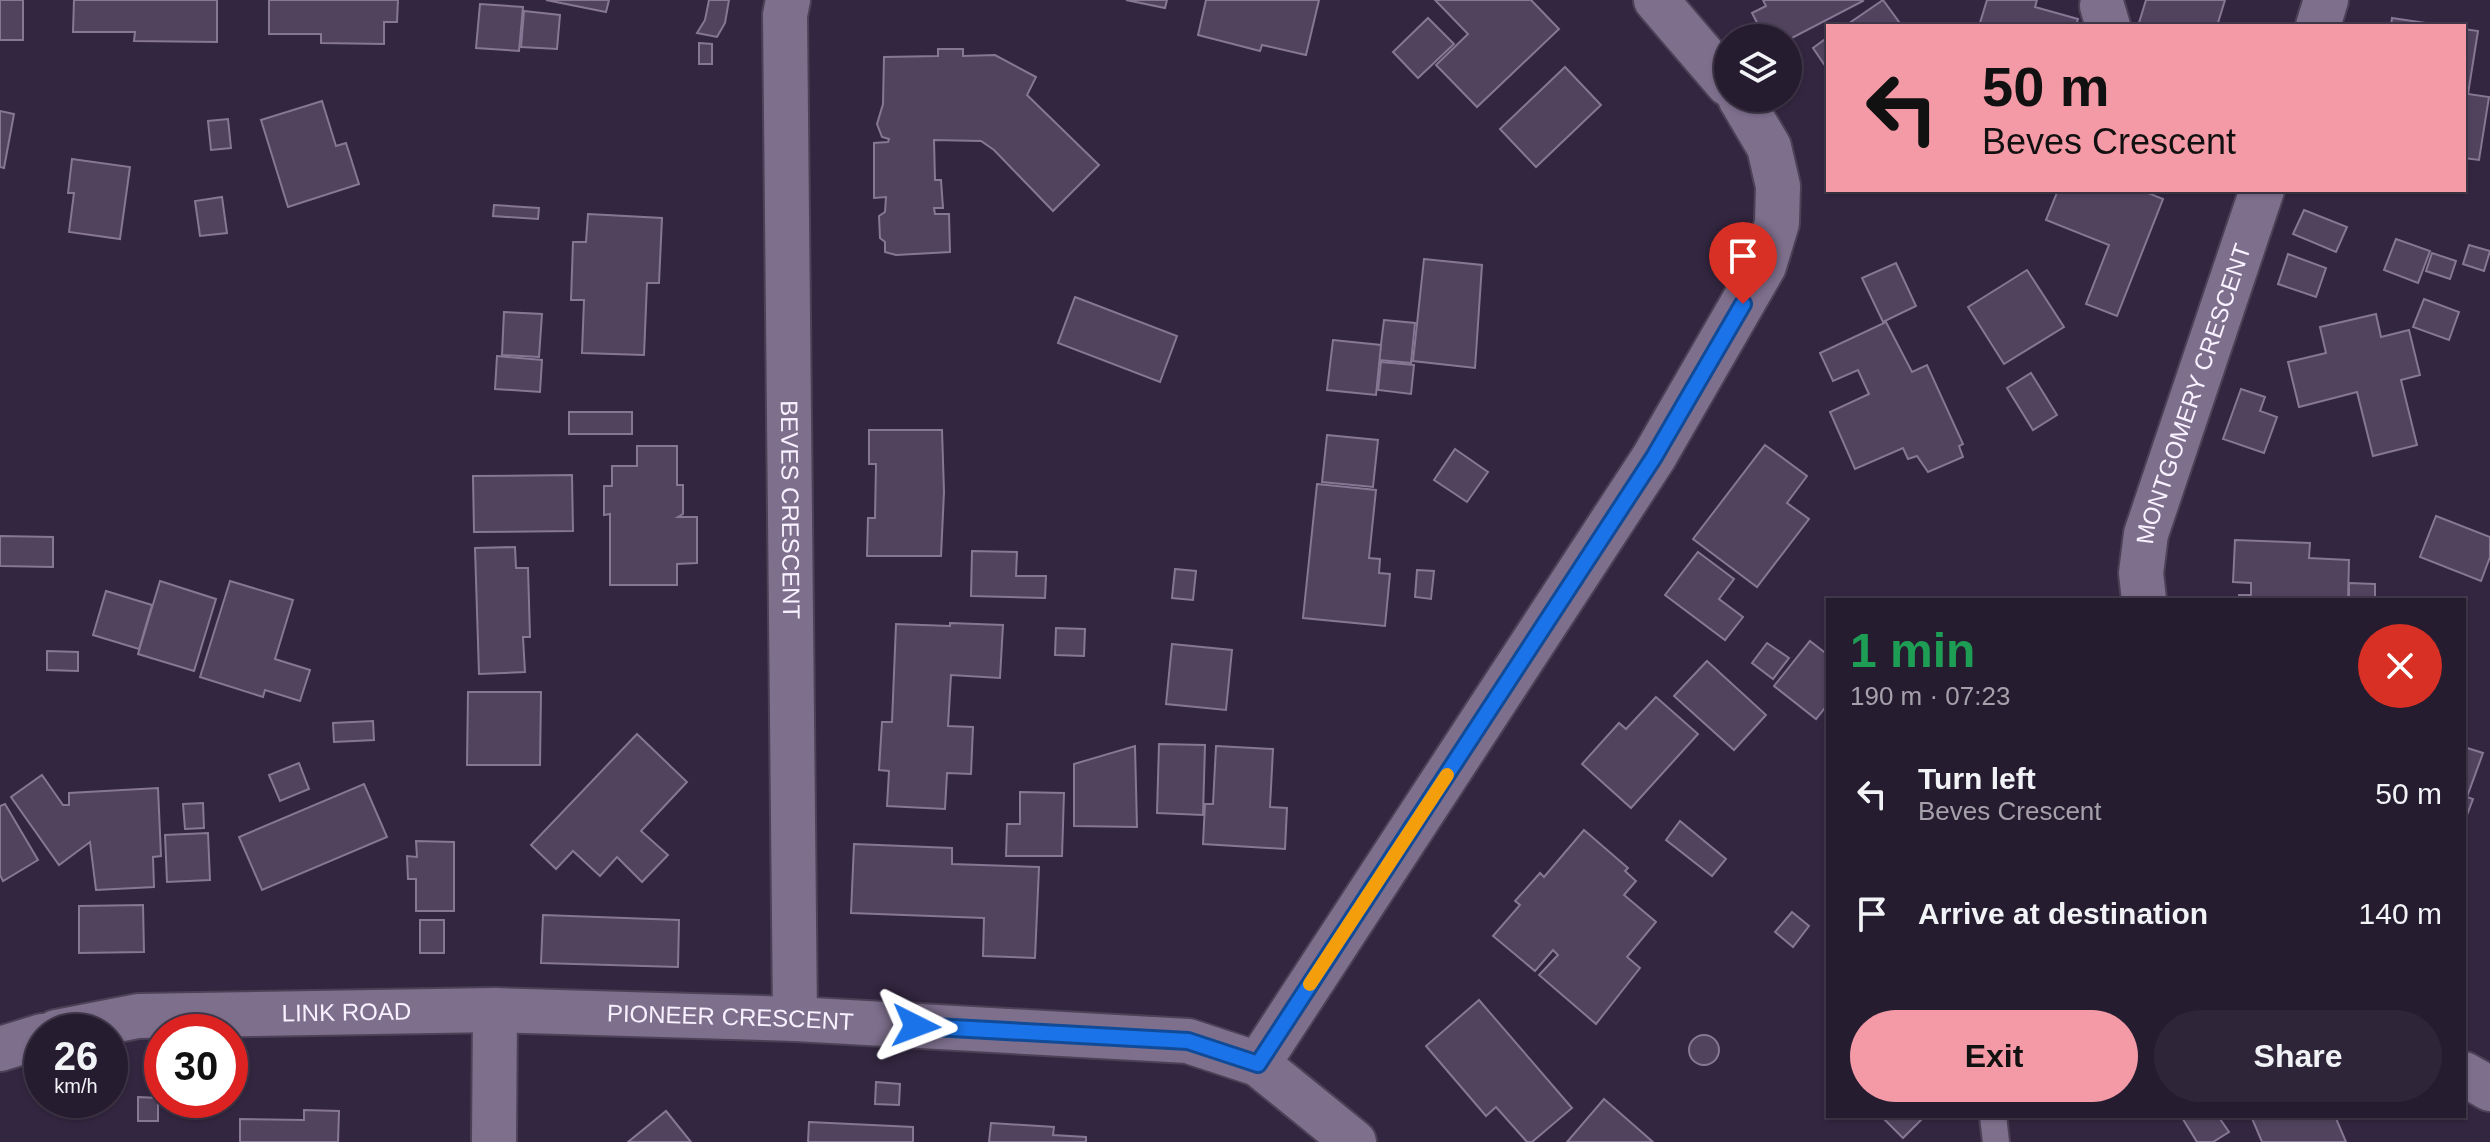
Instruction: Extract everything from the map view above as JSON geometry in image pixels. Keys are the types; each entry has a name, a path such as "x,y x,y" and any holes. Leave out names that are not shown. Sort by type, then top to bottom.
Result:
{"street":[{"name":"BEVES CRESCENT","path":"788,0 785,31 795,1019"},
{"path":"1656,0 1714,68"},
{"path":"2319,24 2326,0"},
{"path":"1258,1064 1654,457 1764,266 1777,223 1778,186 1769,147 1748,112"},
{"name":"MONTGOMERY CRESCENT","path":"2144,598 2141,573 2146,534 2261,192"},
{"name":"PIONEER CRESCENT","path":"495,1010 795,1019 1188,1041 1258,1064 1354,1142"},
{"path":"494,1142 495,1010"},
{"name":"LINK ROAD","path":"128,1018 495,1010"},
{"path":"0,1049 24,1042"},
{"path":"2466,1075 2490,1089"}],"lane":[{"path":"1993,1118 1996,1142"}],"building":[{"path":"0,0 23,0 23,40 0,40"},
{"path":"74,0 217,0 217,42 134,41 135,32 73,32"},
{"path":"269,0 398,0 397,22 384,22 384,44 321,43 321,34 269,34"},
{"path":"546,0 609,0 606,12"},
{"path":"709,0 729,0 725,23 717,37 697,33 705,20"},
{"path":"1126,0 1167,0 1165,8"},
{"path":"1206,0 1319,0 1306,55 1262,45 1260,51 1198,35"},
{"path":"1435,0 1531,0 1559,29 1477,107 1436,65 1468,34"},
{"path":"1763,0 1863,1 1802,33 1802,24 1758,24 1752,13 1766,6"},
{"path":"1883,0 1901,24 1848,24"},
{"path":"1987,0 2037,0 2035,7 2078,19 2077,24 1980,24"},
{"path":"2146,0 2225,0 2218,24 2139,24"},
{"path":"480,4 523,7 519,51 476,48"},
{"path":"524,11 560,15 557,49 521,47"},
{"path":"1428,18 1454,44 1418,78 1393,52"},
{"path":"2392,18 2432,24 2391,24"},
{"path":"2466,29 2478,31 2468,94 2489,97 2479,160 2466,158"},
{"path":"1826,38 1826,67 1813,48"},
{"path":"699,43 712,44 712,64 699,64"},
{"path":"938,49 963,49 963,56 995,55 1036,77 1027,95 1099,165 1053,211 994,150 981,141 934,140 935,180 941,180 943,208 934,208 935,214 949,214 950,252 896,255 885,252 885,242 880,238 879,216 885,212 886,197 874,198 874,143 888,142 889,139 882,137 877,124 883,104 884,57 938,56"},
{"path":"1565,67 1601,105 1536,167 1500,129"},
{"path":"322,101 336,146 346,143 359,184 288,207 261,120"},
{"path":"0,111 14,114 4,168 0,167"},
{"path":"228,119 231,148 211,150 208,121"},
{"path":"72,159 130,167 120,239 69,232 74,193 68,193"},
{"path":"2057,192 2146,192 2163,199 2117,316 2086,304 2109,245 2046,220"},
{"path":"222,197 227,233 200,236 195,201"},
{"path":"494,205 539,208 538,219 493,216"},
{"path":"2304,210 2347,227 2336,252 2293,234"},
{"path":"588,214 662,218 659,283 647,283 644,355 582,353 584,300 571,300 573,242 586,242"},
{"path":"2396,239 2430,251 2418,283 2384,270"},
{"path":"2469,245 2490,251 2484,271 2463,264"},
{"path":"2432,253 2456,261 2450,279 2426,271"},
{"path":"2288,254 2326,268 2316,297 2278,284"},
{"path":"1424,259 1482,265 1475,368 1413,361"},
{"path":"1896,263 1916,306 1883,322 1862,278"},
{"path":"2027,270 2064,327 2004,364 1968,307"},
{"path":"1075,297 1177,336 1160,382 1058,343"},
{"path":"2424,299 2459,312 2449,340 2413,327"},
{"path":"504,312 542,314 539,357 502,355"},
{"path":"2376,314 2381,337 2409,330 2420,375 2401,380 2417,445 2373,456 2357,392 2299,407 2288,362 2326,353 2320,327"},
{"path":"1384,320 1415,323 1411,363 1379,360"},
{"path":"1886,322 1912,372 1927,365 1963,444 1959,446 1963,457 1928,472 1917,456 1908,459 1903,448 1855,469 1830,412 1869,394 1858,370 1833,381 1820,353"},
{"path":"1333,340 1381,345 1376,395 1327,390"},
{"path":"497,356 542,360 540,392 495,389"},
{"path":"1381,362 1414,365 1411,394 1378,390"},
{"path":"2031,373 2057,415 2033,430 2007,388"},
{"path":"2241,389 2265,397 2260,411 2277,417 2264,453 2223,439"},
{"path":"569,412 632,412 632,434 569,434"},
{"path":"869,430 942,430 944,492 941,556 867,556 868,518 875,518 876,464 869,464"},
{"path":"1327,435 1378,440 1373,487 1322,482"},
{"path":"1765,445 1807,476 1787,503 1809,519 1757,587 1693,539"},
{"path":"637,446 677,446 677,485 683,485 683,514 678,517 697,517 697,563 677,564 677,585 610,585 610,514 604,515 604,486 612,486 612,466 637,466"},
{"path":"1455,449 1488,472 1467,502 1434,480"},
{"path":"572,475 573,531 474,532 473,476"},
{"path":"1317,484 1376,490 1369,558 1380,559 1379,573 1390,574 1385,626 1303,618"},
{"path":"2436,516 2490,537 2490,557 2481,581 2420,557"},
{"path":"0,536 53,537 53,567 0,566"},
{"path":"2235,540 2310,543 2309,558 2349,560 2348,598 2239,598 2239,595 2251,595 2251,583 2233,582"},
{"path":"515,547 516,568 528,568 530,637 523,637 525,672 479,674 475,548"},
{"path":"972,551 1017,552 1016,576 1046,576 1045,598 971,596"},
{"path":"1698,552 1734,579 1719,599 1743,617 1725,640 1665,595"},
{"path":"1175,569 1196,571 1193,600 1172,598"},
{"path":"1417,570 1434,571 1431,599 1415,597"},
{"path":"160,581 216,599 194,671 138,654"},
{"path":"230,581 293,600 275,659 310,670 300,701 265,690 263,697 200,677"},
{"path":"2349,583 2375,584 2375,598 2349,598"},
{"path":"106,591 152,605 139,649 93,635"},
{"path":"950,623 1003,625 1000,678 951,675 948,726 973,727 971,774 947,773 945,809 887,806 889,771 879,770 882,722 892,722 896,624 950,626"},
{"path":"1056,628 1085,629 1084,656 1055,655"},
{"path":"1810,641 1826,653 1826,706 1816,719 1774,686"},
{"path":"1767,643 1789,658 1773,679 1752,663"},
{"path":"1172,644 1232,650 1226,710 1166,704"},
{"path":"47,651 78,652 78,671 47,670"},
{"path":"1707,661 1766,715 1734,750 1674,696"},
{"path":"468,692 541,692 540,765 467,765"},
{"path":"1656,697 1698,734 1631,808 1582,764 1619,723 1626,729"},
{"path":"373,721 374,740 334,742 333,723"},
{"path":"637,734 687,782 641,831 668,855 642,882 617,857 600,876 573,851 556,869 531,845"},
{"path":"1159,744 1205,745 1203,815 1157,813"},
{"path":"1135,746 1137,827 1074,826 1074,764"},
{"path":"1216,746 1273,749 1270,807 1287,808 1285,849 1203,844 1205,804 1213,804"},
{"path":"2466,748 2483,753 2467,797 2473,799 2466,818"},
{"path":"299,763 309,789 280,801 269,775"},
{"path":"42,775 63,805 69,805 69,793 158,788 161,856 153,857 154,887 96,890 90,842 59,865 11,797"},
{"path":"364,784 387,837 262,890 239,837"},
{"path":"1020,792 1064,793 1062,856 1006,856 1007,824 1020,824"},
{"path":"203,803 204,828 185,829 183,804"},
{"path":"5,804 38,860 3,881 0,875 0,806"},
{"path":"1680,821 1726,859 1712,876 1666,840"},
{"path":"1584,830 1628,868 1625,871 1636,881 1624,895 1656,922 1627,957 1640,968 1596,1024 1539,975 1558,955 1553,950 1535,971 1493,936 1520,905 1515,901 1540,873 1544,877"},
{"path":"208,833 210,880 167,882 165,835"},
{"path":"416,841 454,842 454,911 416,911 416,879 408,879 407,856 417,857"},
{"path":"854,844 952,848 952,864 1039,867 1035,958 983,956 984,918 851,913"},
{"path":"143,905 144,952 79,953 79,906"},
{"path":"1792,912 1809,926 1793,947 1775,932"},
{"path":"543,915 679,920 678,967 541,963"},
{"path":"420,920 444,920 444,953 420,953"},
{"path":"1479,1000 1572,1108 1532,1142 1527,1142 1496,1107 1486,1116 1426,1046"},
{"path":"1704,1035 1715,1039 1719,1050 1715,1061 1704,1065 1693,1061 1689,1050 1693,1039"},
{"path":"876,1082 900,1084 899,1105 875,1104"},
{"path":"138,1097 144,1097 144,1118 158,1118 158,1121 138,1121"},
{"path":"1604,1099 1653,1142 1567,1142"},
{"path":"304,1110 339,1111 338,1142 240,1142 240,1119 304,1120"},
{"path":"666,1111 691,1142 628,1142"},
{"path":"1883,1118 1923,1118 1903,1138"},
{"path":"2182,1118 2219,1118 2229,1132 2213,1142 2197,1142"},
{"path":"2252,1118 2336,1118 2346,1142 2262,1142"},
{"path":"809,1122 913,1127 913,1142 808,1142"},
{"path":"991,1123 1054,1127 1053,1135 1086,1137 1086,1142 989,1142"}],"slow traffic":[{"path":"1310,984 1447,775"}],"route":[{"path":"916,1026 1188,1041 1221,1049 1258,1064 1654,457 1743,304"}]}
